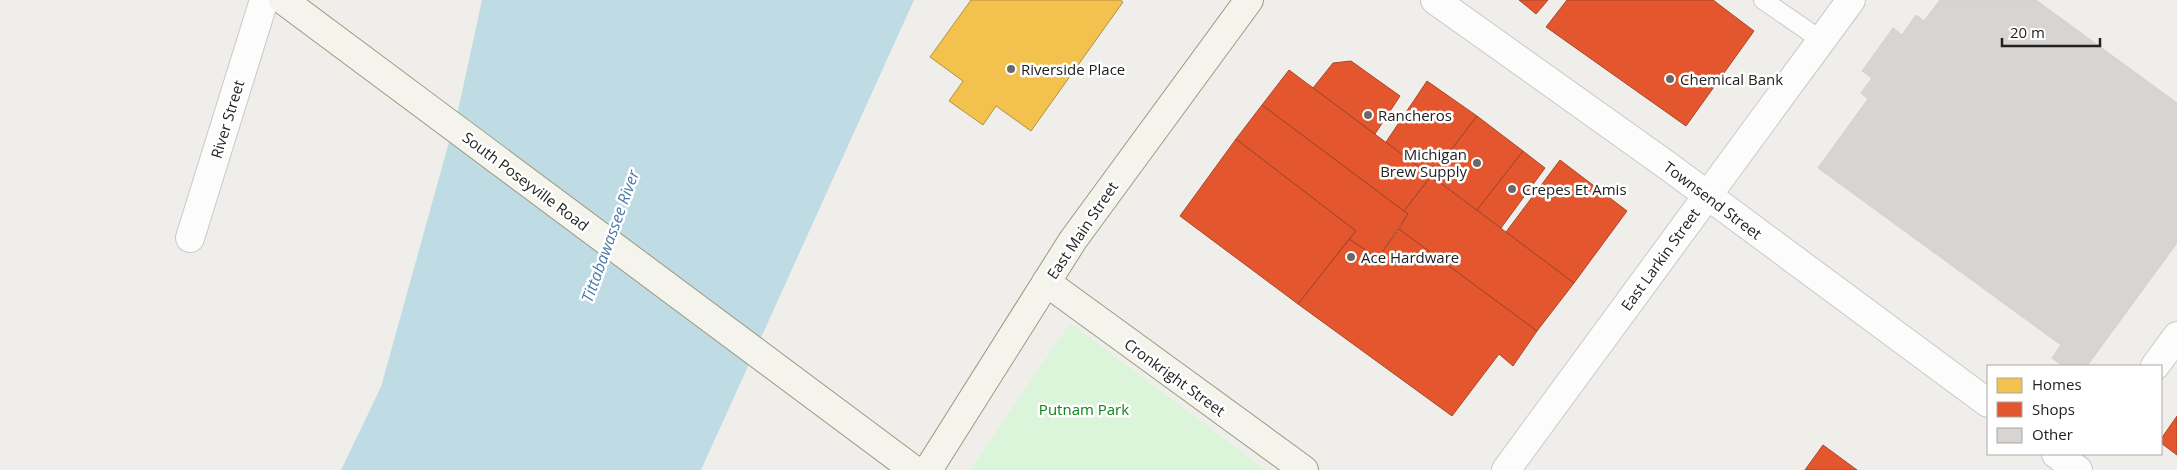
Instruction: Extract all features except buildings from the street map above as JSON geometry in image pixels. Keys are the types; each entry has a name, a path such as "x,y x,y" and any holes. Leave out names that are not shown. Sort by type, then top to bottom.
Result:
{"street":[{"name":"River Street","path":"190,238 264,0"},
{"name":"South Poseyville Road","path":"283,0 914,470"},
{"name":"East Main Street","path":"928,470 1073,240 1250,0"},
{"name":"Townsend Street","path":"1435,0 1707,195 1987,403"},
{"name":"East Larkin Street","path":"1506,470 1850,0"},
{"name":"Cronkright Street","path":"1046,282 1304,470"},
{"path":"2156,365 2177,336"},
{"path":"2057,455 2079,470 2091,455"}],"lane":[{"path":"1767,1 1821,40"}],"green space":[{"name":"Putnam Park","path":"1070,323 1266,470 970,470"}],"water":[{"name":"Tittabawassee River","path":"482,0 914,0 701,470 341,470 381,387 459,106"}],"place":[{"name":"Riverside Place","path":"1011,69"},
{"name":"Chemical Bank","path":"1670,79"},
{"name":"Rancheros","path":"1368,115"},
{"name":"Michigan Brew Supply","path":"1477,163"},
{"name":"Crepes Et Amis","path":"1512,189"},
{"name":"Ace Hardware","path":"1351,257"}]}
